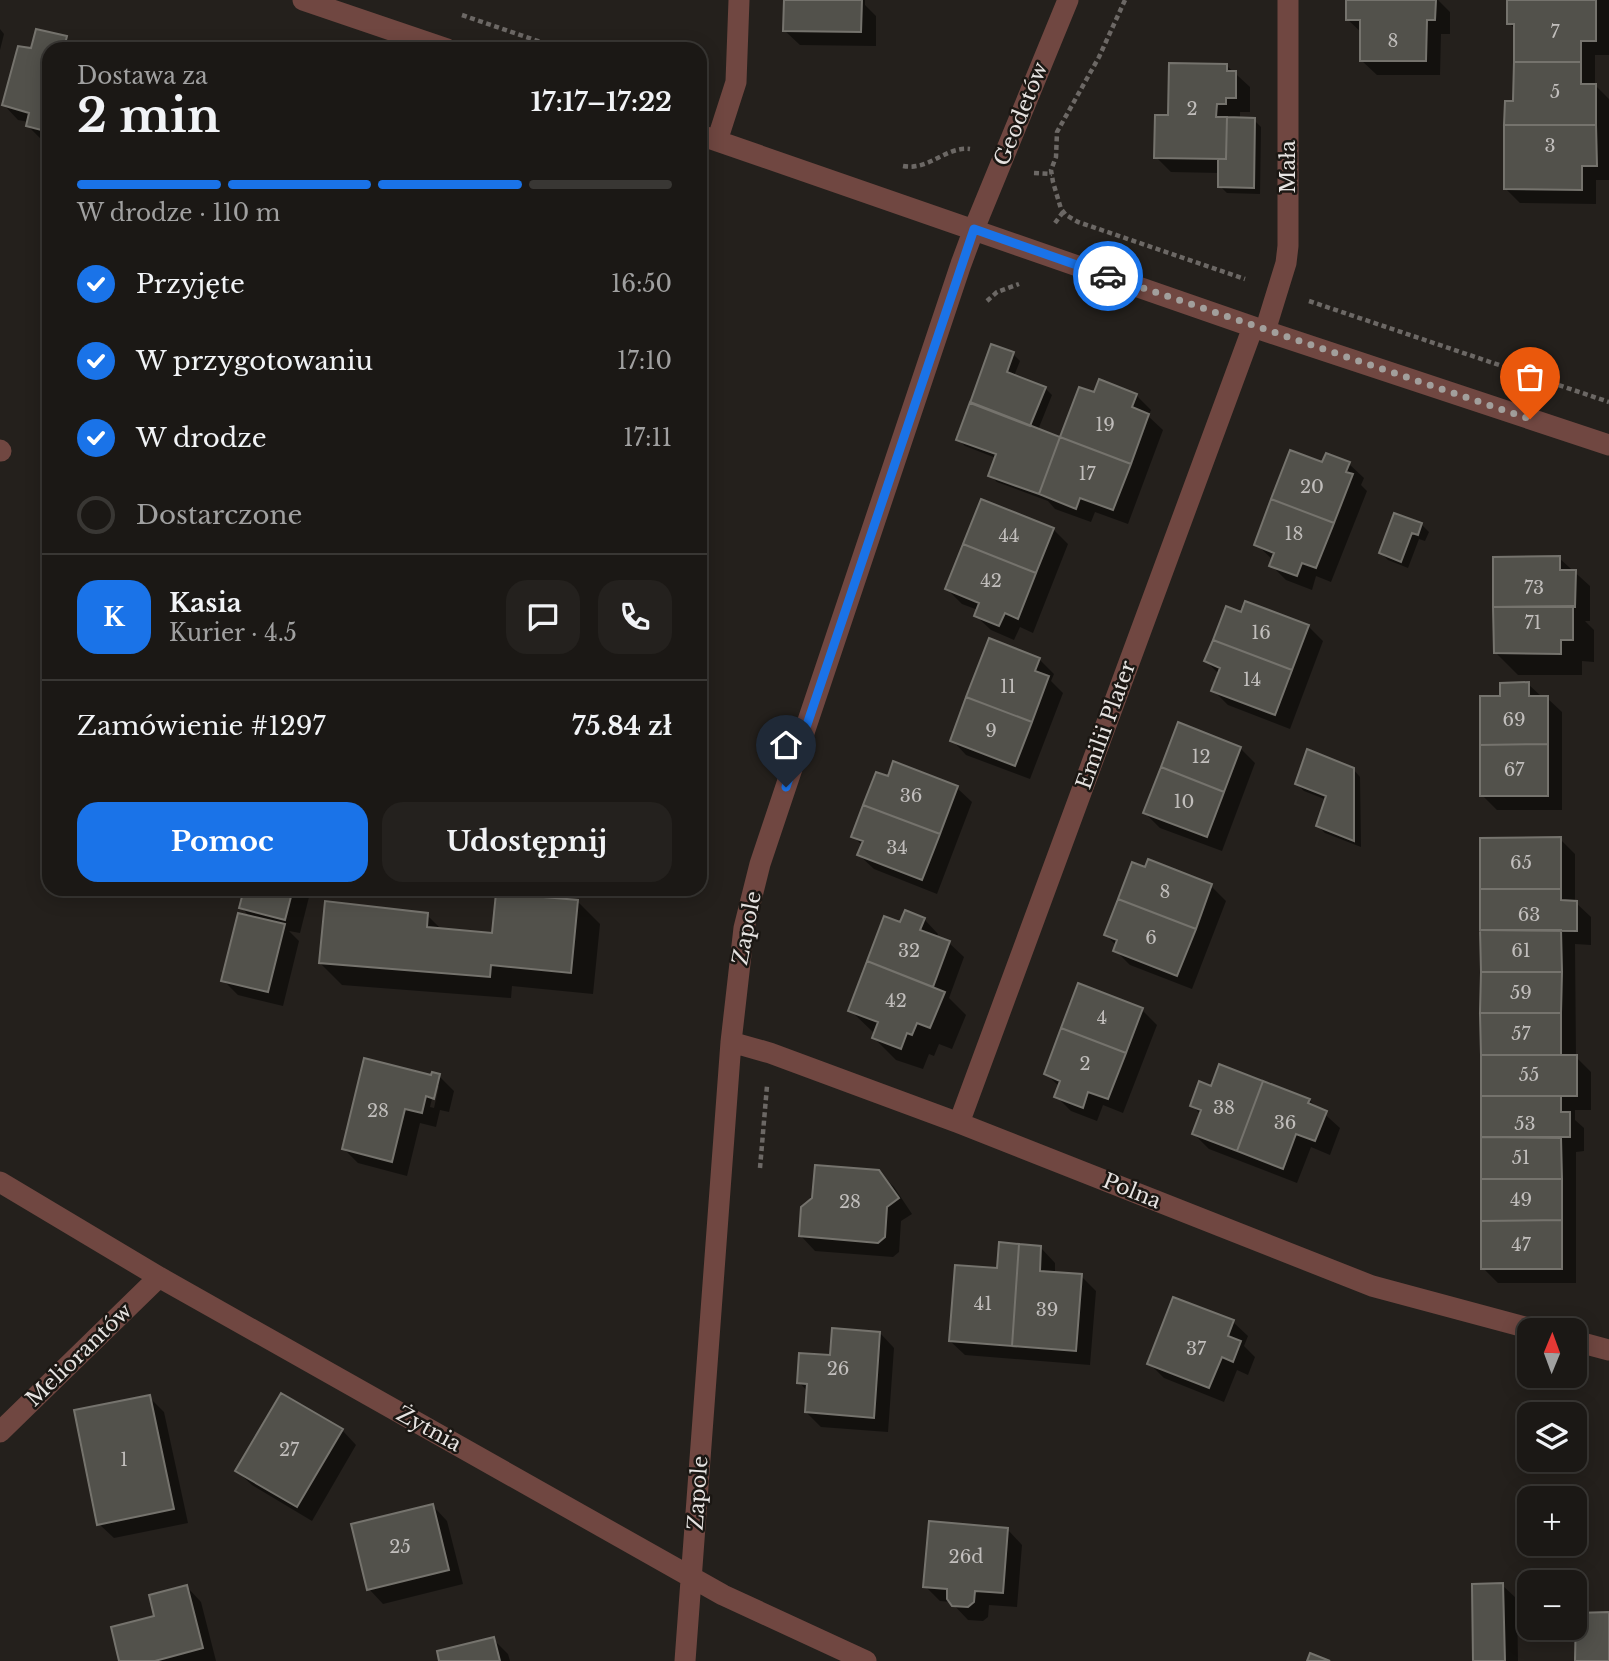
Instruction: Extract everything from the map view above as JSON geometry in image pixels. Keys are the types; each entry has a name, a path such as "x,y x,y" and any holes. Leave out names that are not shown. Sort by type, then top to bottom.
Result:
{"street":[{"path":"303,0 426,42"},
{"path":"739,0 736,82 709,138 1259,329 1609,446"},
{"name":"Geodetów","path":"974,229 1068,0"},
{"name":"Mała","path":"1259,329 1286,263 1289,246 1288,0"},
{"name":"Zapole","path":"685,1661 731,1042 744,928 760,864 974,229"},
{"name":"Emilii Plater","path":"959,1123 1259,329"},
{"name":"Polna","path":"731,1042 770,1053 959,1123 1372,1286 1517,1325"},
{"name":"Żytnia","path":"0,1182 159,1277 723,1595 866,1661"},
{"name":"Meliorantów","path":"0,1432 159,1277"},
{"path":"1587,1344 1609,1350"}],"path":[{"path":"1056,157 1057,132 1099,57 1125,0"},
{"path":"457,13 541,42"},
{"path":"894,163 915,167 960,148 976,151"},
{"path":"984,304 997,292 1025,284"},
{"path":"759,1178 770,1053"}],"building":[{"path":"784,0 862,0 861,32 783,31"},
{"path":"1346,0 1436,0 1435,20 1427,20 1426,61 1360,61 1360,20 1346,20"},
{"path":"1507,0 1596,0 1596,41 1581,41 1581,62 1514,62 1514,24 1507,24"},
{"path":"36,29 67,36 66,42 42,42 42,130 26,126 29,113 2,105 18,46 31,48"},
{"path":"1514,62 1581,62 1581,84 1596,84 1596,125 1504,125 1505,101 1513,101"},
{"path":"1169,63 1227,64 1227,71 1236,71 1236,98 1226,98 1226,104 1217,104 1216,117 1227,117 1226,159 1154,158 1155,115 1168,115"},
{"path":"1227,117 1255,118 1254,188 1218,187 1218,159 1226,159"},
{"path":"1504,125 1596,125 1597,166 1582,166 1582,190 1504,189"},
{"path":"991,344 1014,352 1007,372 1046,387 1030,426 970,403"},
{"path":"1099,379 1137,394 1132,407 1149,414 1131,464 1060,437 1079,387 1094,392"},
{"path":"970,402 1060,437 1039,494 988,476 996,454 956,440"},
{"path":"1060,437 1131,464 1113,510 1080,498 1076,509 1039,494"},
{"path":"1290,450 1322,462 1326,453 1350,462 1346,472 1353,474 1334,523 1271,499"},
{"path":"981,499 1054,528 1036,573 963,544"},
{"path":"1271,499 1334,523 1316,568 1302,563 1297,576 1269,566 1274,553 1254,545"},
{"path":"1394,513 1422,523 1418,535 1412,533 1401,562 1379,553"},
{"path":"963,544 1036,573 1018,619 1005,613 999,626 974,616 979,603 945,589"},
{"path":"1560,556 1560,570 1576,570 1575,607 1493,607 1493,557"},
{"path":"1245,601 1309,625 1292,670 1213,640 1226,606 1241,612"},
{"path":"1573,606 1573,640 1561,640 1561,654 1494,653 1493,607"},
{"path":"989,638 1040,658 1035,671 1049,676 1032,722 966,697"},
{"path":"1213,640 1292,670 1275,715 1211,691 1220,668 1204,661"},
{"path":"1529,682 1529,696 1548,696 1548,744 1480,745 1480,696 1500,696 1500,683"},
{"path":"966,697 1032,722 1015,766 950,741"},
{"path":"1178,722 1241,747 1224,792 1161,767"},
{"path":"1548,744 1548,796 1480,796 1480,745"},
{"path":"1307,749 1354,768 1354,841 1316,826 1326,796 1295,784"},
{"path":"893,761 958,786 940,834 863,805 876,772 888,776"},
{"path":"1161,767 1224,792 1207,837 1143,813"},
{"path":"863,805 940,834 922,880 857,855 863,841 851,837"},
{"path":"1561,837 1561,889 1480,889 1480,838"},
{"path":"1148,859 1212,884 1196,929 1118,899 1132,862 1145,867"},
{"path":"1480,889 1561,889 1561,900 1577,901 1577,931 1480,930"},
{"path":"242,896 291,896 285,920 239,908"},
{"path":"496,896 578,900 571,973 491,965 490,977 319,963 325,901 428,913 427,927 492,933"},
{"path":"1118,899 1196,929 1177,976 1113,951 1117,940 1104,935"},
{"path":"905,910 925,918 920,930 950,941 933,987 867,961 884,916 900,922"},
{"path":"238,913 285,924 268,992 221,981"},
{"path":"1480,930 1561,930 1562,972 1481,972"},
{"path":"867,961 945,992 930,1028 917,1023 912,1035 907,1033 901,1049 872,1038 878,1022 848,1011"},
{"path":"1481,972 1562,972 1561,1013 1480,1013"},
{"path":"1078,983 1143,1008 1126,1053 1061,1028"},
{"path":"1480,1013 1561,1013 1561,1055 1481,1055"},
{"path":"1061,1028 1126,1053 1108,1099 1088,1092 1083,1108 1054,1097 1060,1081 1044,1074"},
{"path":"1481,1055 1577,1055 1577,1096 1481,1096"},
{"path":"364,1058 431,1075 432,1072 440,1074 434,1099 426,1096 422,1113 405,1109 392,1162 342,1149"},
{"path":"1219,1064 1263,1081 1237,1151 1192,1134 1201,1110 1190,1106 1199,1081 1211,1086"},
{"path":"1263,1081 1310,1099 1308,1103 1327,1111 1315,1141 1296,1134 1283,1169 1237,1151"},
{"path":"1481,1096 1561,1096 1561,1112 1570,1112 1570,1137 1481,1137"},
{"path":"1481,1137 1561,1138 1562,1179 1481,1179"},
{"path":"815,1165 879,1170 899,1198 887,1207 885,1237 878,1243 799,1236 801,1207 812,1198"},
{"path":"1481,1179 1562,1179 1562,1220 1481,1221"},
{"path":"1562,1220 1562,1269 1481,1269 1481,1221"},
{"path":"999,1242 1019,1244 1012,1346 949,1341 955,1265 997,1268"},
{"path":"1019,1244 1041,1246 1040,1271 1082,1274 1076,1351 1012,1346"},
{"path":"1173,1297 1234,1320 1228,1336 1241,1341 1233,1362 1222,1357 1209,1388 1147,1364"},
{"path":"832,1328 880,1332 874,1418 805,1412 807,1384 797,1383 799,1353 830,1355"},
{"path":"281,1393 343,1429 297,1507 235,1471"},
{"path":"150,1395 174,1509 97,1525 74,1410"},
{"path":"433,1504 449,1570 367,1590 351,1524"},
{"path":"929,1521 1008,1528 1003,1593 975,1591 974,1602 968,1607 952,1606 947,1599 947,1589 923,1587"},
{"path":"1503,1583 1505,1661 1473,1661 1472,1584"},
{"path":"187,1585 203,1648 155,1661 119,1661 111,1627 154,1616 149,1595"},
{"path":"1609,1612 1609,1661 1575,1661 1575,1640 1587,1640 1587,1613"},
{"path":"494,1637 500,1661 439,1661 437,1651"},
{"path":"1310,1653 1330,1661 1307,1661"}],"way so far":[{"path":"1108,276 1530,419"}],"route":[{"path":"786,787 974,229 1108,276"}]}
